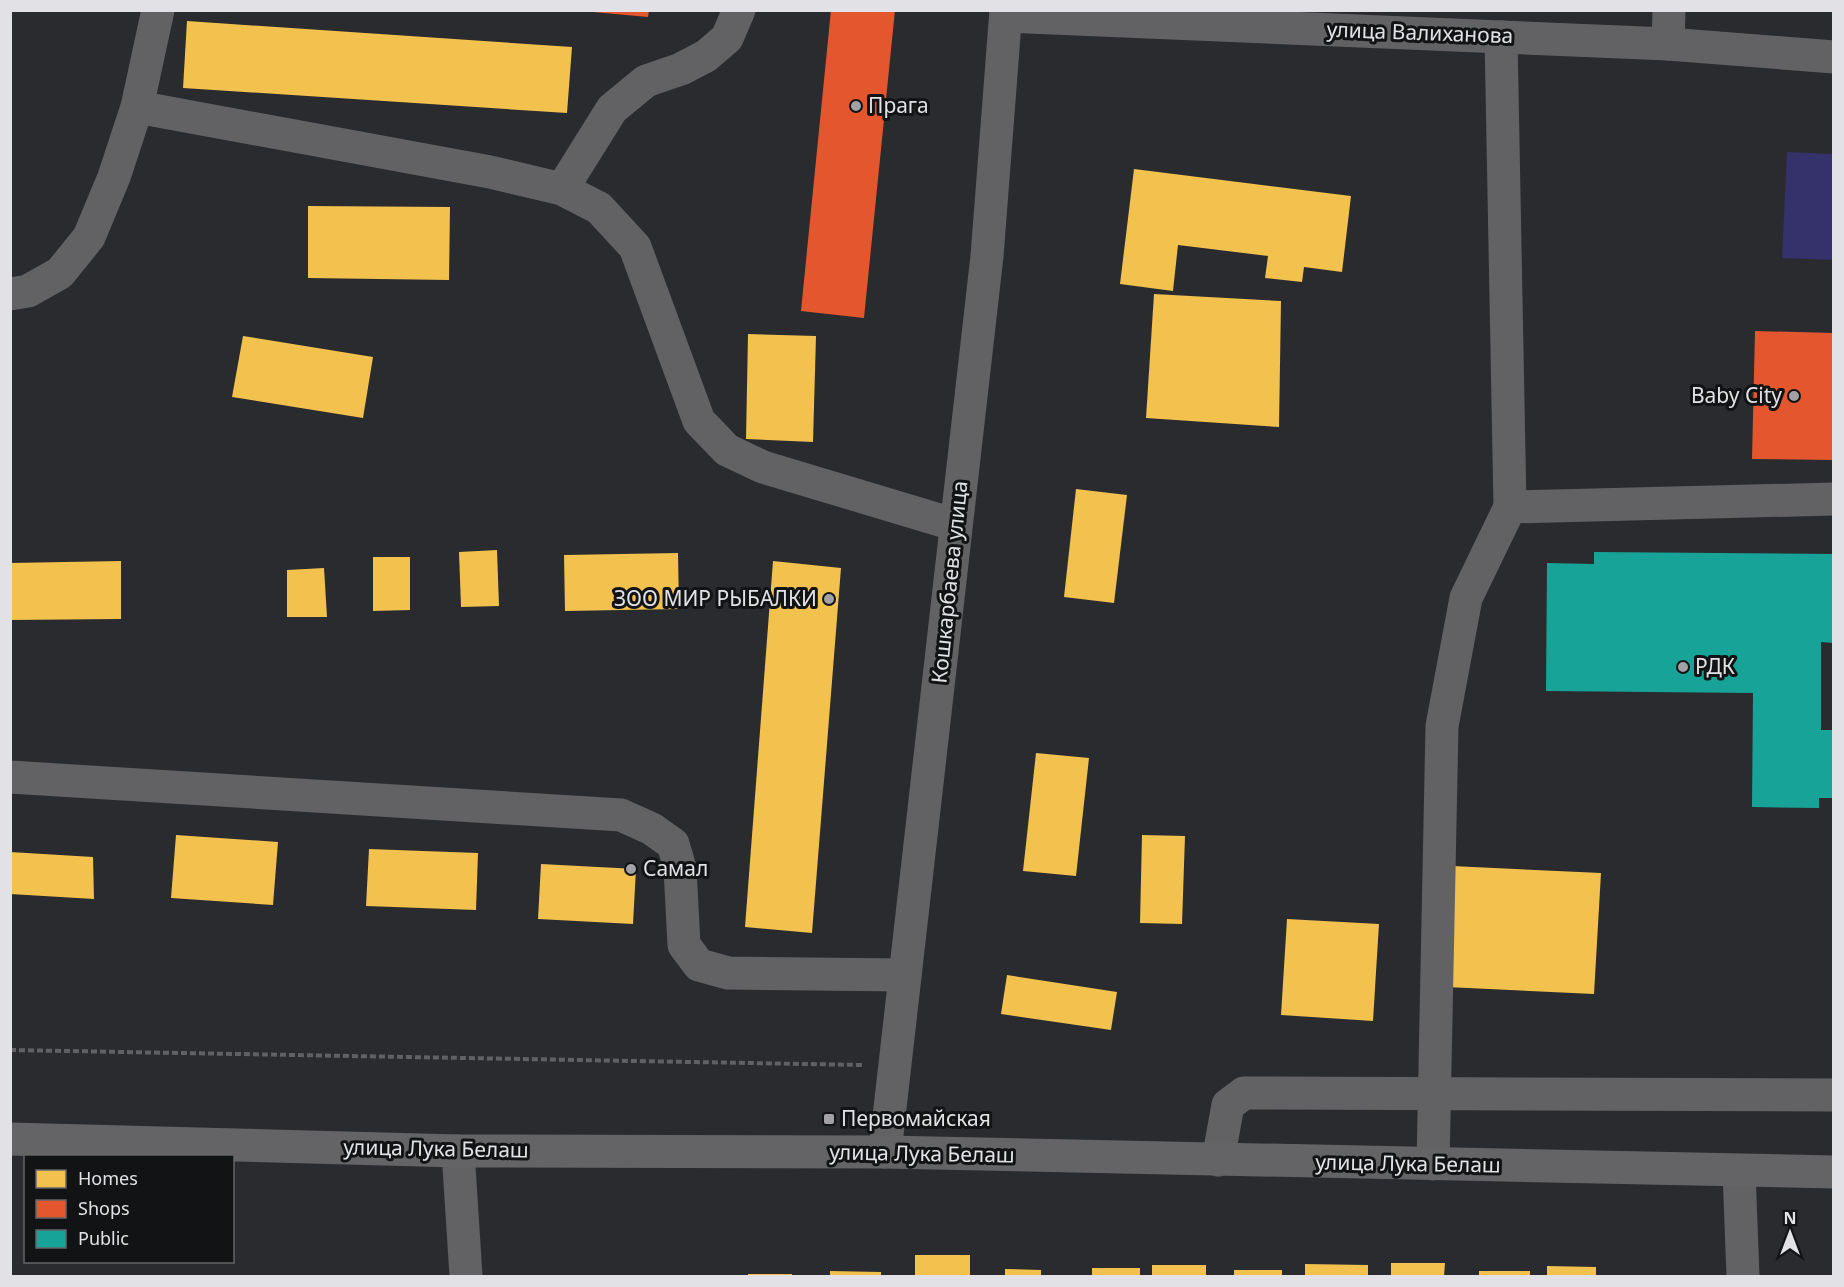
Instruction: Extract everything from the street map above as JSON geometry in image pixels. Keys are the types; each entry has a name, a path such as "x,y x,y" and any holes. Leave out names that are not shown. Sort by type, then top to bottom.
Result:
{"main road":[{"name":"улица Лука Белаш","path":"10,1139 458,1151 885,1152 1739,1172 1833,1172"}],"street":[{"path":"10,294 28,291 60,273 89,237 114,177 138,107 158,10"},
{"path":"562,189 612,109 646,81 681,69 706,56 727,38 739,10"},
{"path":"1668,44 1669,10"},
{"name":"улица Валиханова","path":"1006,13 1668,44 1833,57"},
{"name":"Кошкарбаева улица","path":"885,1152 987,256 1006,13"},
{"path":"1433,1164 1442,726 1466,598 1510,507 1501,37"},
{"path":"138,107 490,172 562,189 598,208 635,247 699,421 727,450 763,467 956,525"},
{"path":"1510,507 1833,500"},
{"path":"10,777 621,815 652,828 673,844 680,868 684,945 699,964 728,973 905,975"},
{"path":"1218,1160 1228,1106 1244,1093 1833,1095"},
{"path":"458,1151 466,1276"},
{"path":"1739,1172 1743,1276"}],"path":[{"path":"10,1050 895,1065"}],"shaded area":[{"path":"1787,152 1833,154 1833,260 1782,258"}],"building: Homes":[{"path":"187,21 572,47 567,113 183,88"},
{"path":"1134,169 1351,196 1342,272 1304,267 1302,282 1265,278 1268,256 1178,245 1173,291 1120,284"},
{"path":"308,206 450,207 449,280 308,278"},
{"path":"1154,294 1281,301 1279,427 1146,418"},
{"path":"748,334 816,336 813,442 746,439"},
{"path":"243,336 373,357 363,418 232,397"},
{"path":"1076,489 1127,495 1114,603 1064,597"},
{"path":"497,550 499,606 461,607 459,552"},
{"path":"678,553 679,609 565,611 564,555"},
{"path":"373,557 410,557 410,610 373,611"},
{"path":"121,561 121,619 10,620 10,563"},
{"path":"773,561 841,568 812,933 745,927"},
{"path":"324,568 327,617 287,617 287,570"},
{"path":"1036,753 1089,758 1076,876 1023,871"},
{"path":"176,835 278,842 273,905 171,898"},
{"path":"1142,835 1185,836 1182,924 1140,923"},
{"path":"369,849 478,853 476,910 366,906"},
{"path":"10,852 93,857 94,899 10,894"},
{"path":"541,864 636,869 633,924 538,919"},
{"path":"1452,866 1601,873 1594,994 1446,987"},
{"path":"1287,919 1379,924 1373,1021 1281,1015"},
{"path":"1007,975 1117,992 1111,1030 1001,1014"},
{"path":"915,1255 970,1255 970,1276 915,1276"},
{"path":"1391,1263 1445,1263 1444,1276 1391,1276"},
{"path":"1305,1264 1368,1265 1368,1276 1305,1276"},
{"path":"1152,1265 1206,1265 1206,1276 1152,1276"},
{"path":"1547,1266 1596,1267 1596,1276 1547,1276"},
{"path":"1092,1268 1140,1268 1140,1276 1092,1276"},
{"path":"1005,1269 1041,1270 1041,1276 1005,1276"},
{"path":"1234,1270 1282,1270 1282,1276 1234,1276"},
{"path":"830,1271 881,1272 881,1276 830,1276"},
{"path":"1479,1271 1530,1271 1530,1276 1479,1276"},
{"path":"748,1274 792,1274 792,1276 748,1276"}],"building: Shops":[{"path":"593,10 649,10 648,17 593,12"},
{"path":"831,10 895,10 864,318 801,311"},
{"name":"Baby City","path":"1755,331 1834,333 1834,460 1752,459"}],"building: Public":[{"name":"РДК","path":"1594,552 1834,554 1834,643 1821,642 1821,730 1834,730 1834,798 1819,798 1819,808 1752,807 1753,693 1546,691 1547,563 1594,564"}],"place":[{"name":"Прага","path":"856,106"},
{"name":"Baby City","path":"1794,396"},
{"name":"ЗОО МИР РЫБАЛКИ","path":"829,599"},
{"name":"РДК","path":"1683,667"},
{"name":"Самал","path":"631,869"},
{"name":"Первомайская","path":"829,1119"}]}
